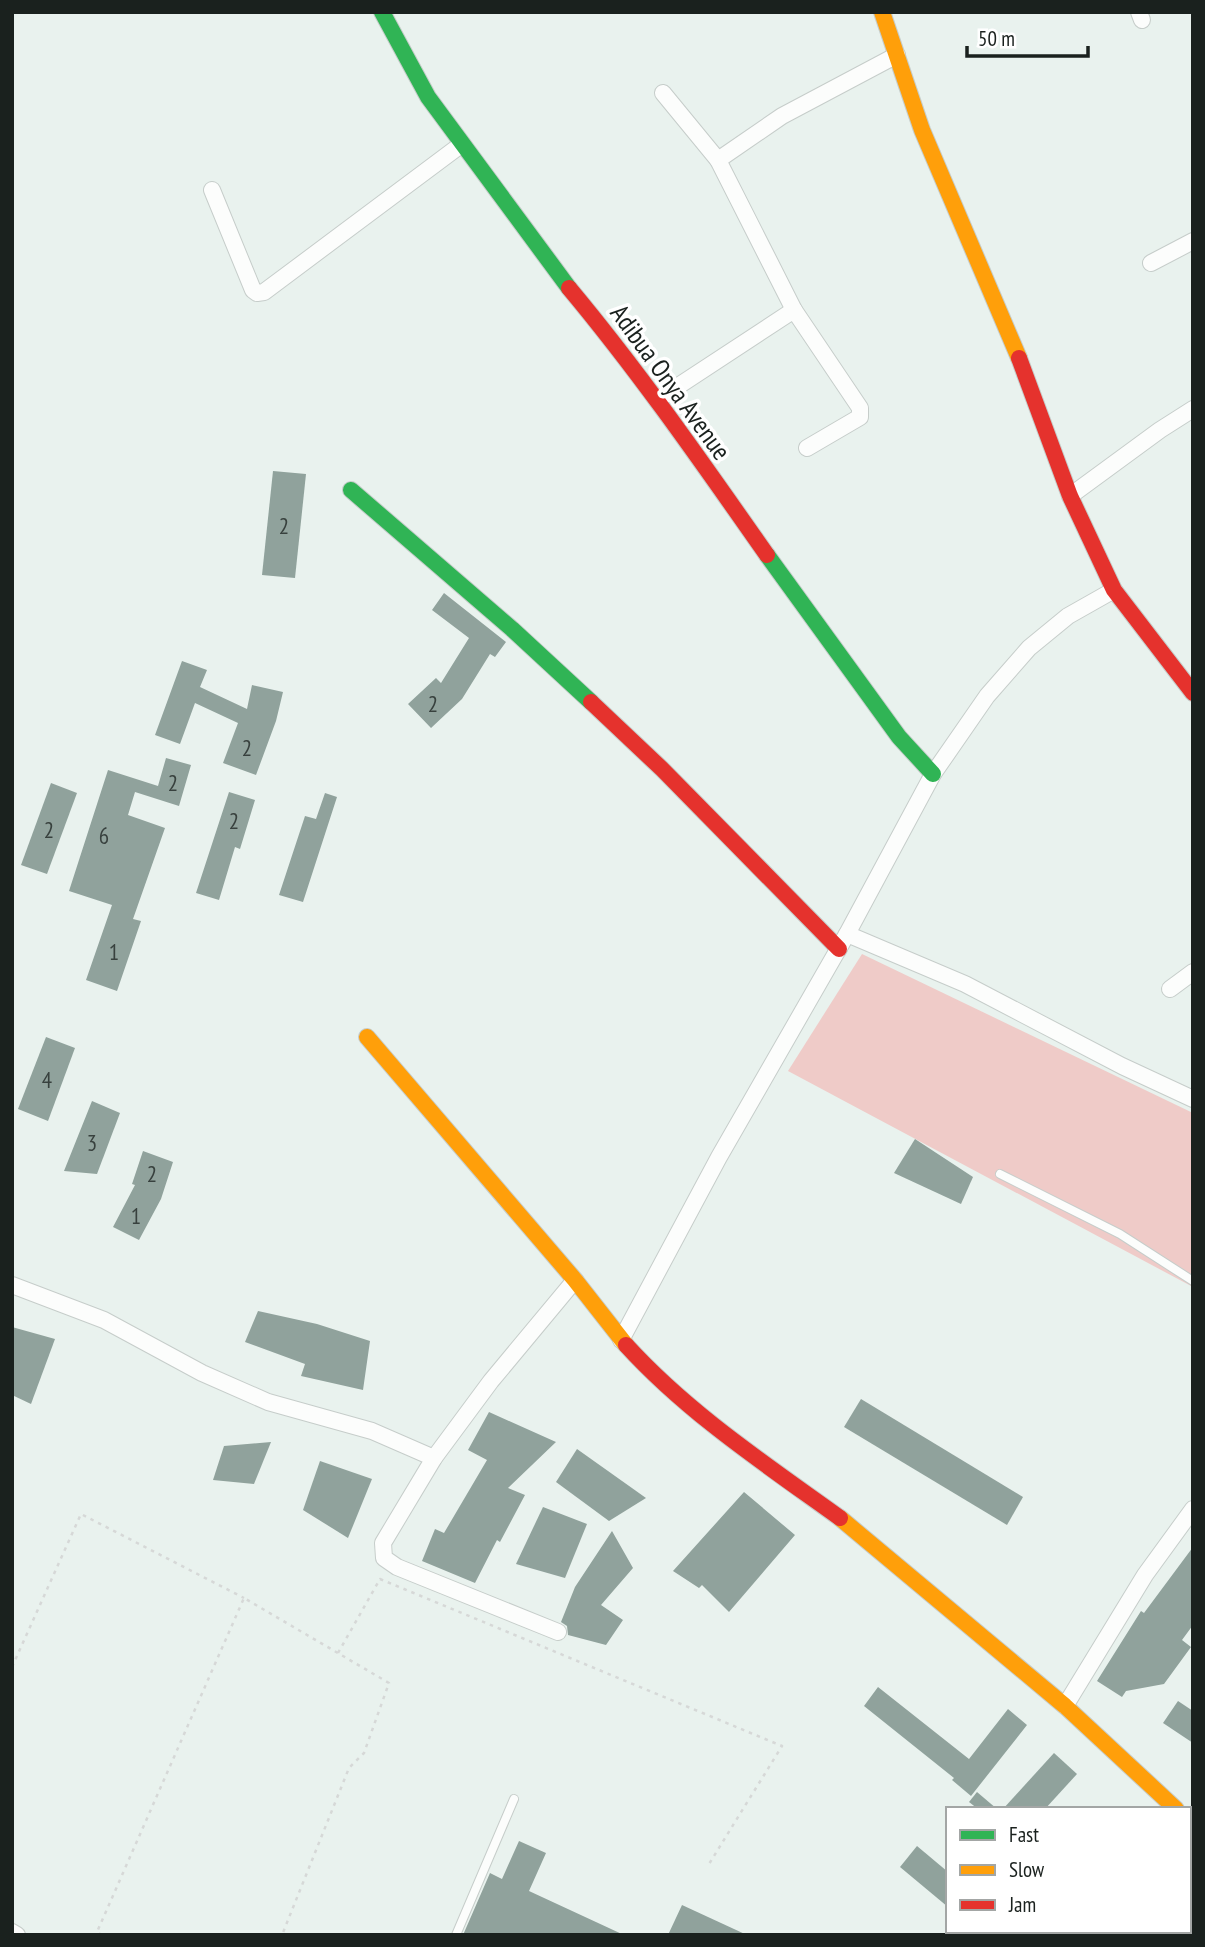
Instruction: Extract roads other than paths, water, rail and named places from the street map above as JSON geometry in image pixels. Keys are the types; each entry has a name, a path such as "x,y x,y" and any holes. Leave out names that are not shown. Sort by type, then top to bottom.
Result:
{"street":[{"name":"Adibua Onya Avenue","path":"382,12 429,97 462,144 553,269 606,332 657,400 863,689 899,737 933,774"},
{"path":"882,12 922,130 1017,353 1069,496 1114,590 1193,693"},
{"path":"718,160 782,116 897,55"},
{"path":"663,93 718,160 794,310 860,408 860,417 807,448"},
{"path":"212,190 253,290 257,293 264,292 462,144"},
{"path":"1151,263 1193,241"},
{"path":"657,400 794,310"},
{"path":"1069,496 1193,409"},
{"path":"351,490 512,629 662,769 839,949"},
{"path":"621,1340 719,1157 839,949 933,774 987,696 1029,648 1068,616 1114,590"},
{"path":"847,934 965,984 1122,1066 1193,1099"},
{"path":"1170,989 1193,972"},
{"path":"367,1037 657,1380 704,1419 857,1530 1065,1706 1175,1807"},
{"path":"558,1632 397,1567 384,1558 383,1543 433,1458 491,1381 575,1280"},
{"path":"12,1285 104,1320 202,1373 268,1402 372,1431 433,1458"},
{"path":"1065,1706 1145,1575 1193,1509"},
{"path":"12,1932 17,1935"}],"lane":[{"path":"1000,1174 1120,1234 1193,1281"},
{"path":"456,1935 514,1799"}]}
